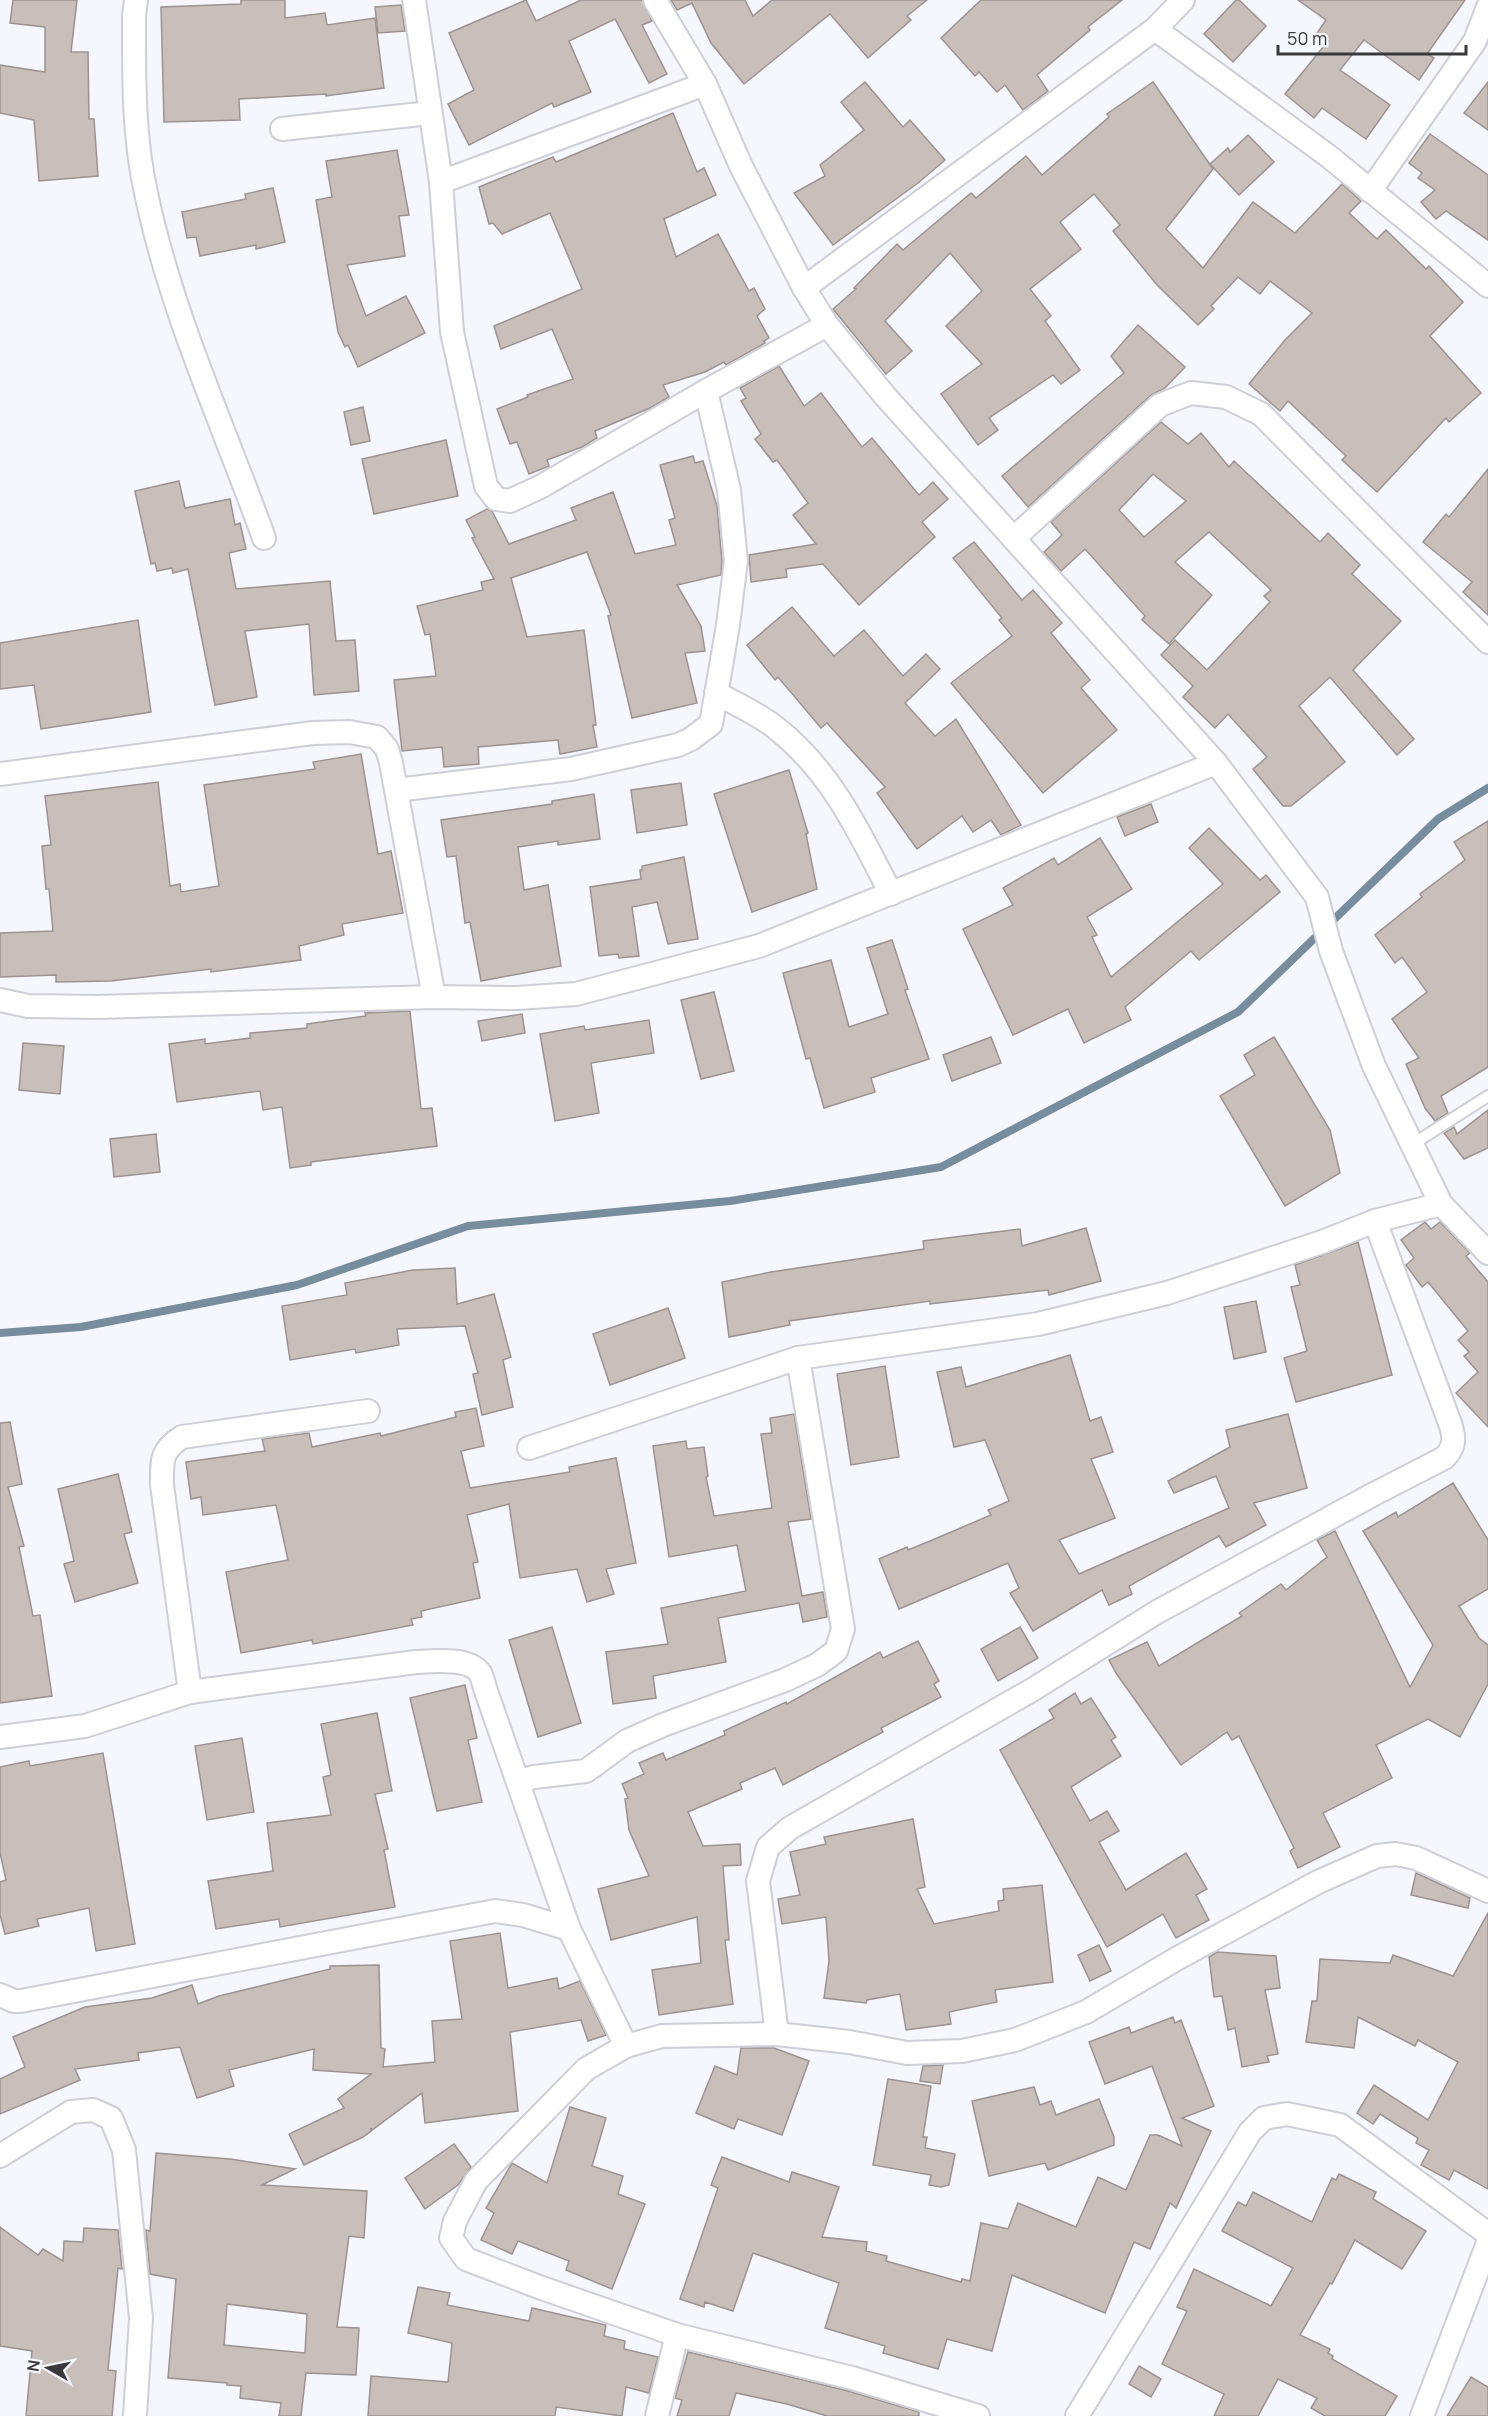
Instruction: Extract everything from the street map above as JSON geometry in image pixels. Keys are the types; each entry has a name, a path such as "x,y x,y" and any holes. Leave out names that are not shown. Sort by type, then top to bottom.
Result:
{"street":[{"path":"136,0 134,16 135,120 146,194 186,336 219,416 264,538"},
{"path":"414,0 441,182 452,333 486,486 496,499 510,501 542,486 706,391 828,325"},
{"path":"655,0 705,84 741,166 804,288 828,325 885,396 1216,763 1317,897 1331,951 1374,1066 1441,1204 1488,1253"},
{"path":"804,288 1155,29 1183,0"},
{"path":"1370,190 1475,41 1488,7"},
{"path":"1155,29 1327,155 1488,286"},
{"path":"441,182 705,84"},
{"path":"282,129 430,113"},
{"path":"396,790 571,769 678,745 711,724 736,561 729,490 706,391"},
{"path":"1014,538 1160,405 1191,393 1226,397 1261,414 1488,642"},
{"path":"716,693 776,727 817,767 858,829 891,894"},
{"path":"0,774 314,733 349,732 377,737 387,749 391,763 434,997"},
{"path":"0,1000 28,1006 97,1007 434,997 517,998 576,994 759,946 1216,763"},
{"path":"529,1448 798,1358 1038,1324 1167,1293 1322,1242 1375,1221 1441,1204"},
{"path":"777,2034 758,1881 768,1847 790,1828 1032,1690 1157,1612 1444,1458 1452,1450 1454,1438 1451,1426 1375,1221"},
{"path":"518,1782 534,1777 586,1771 627,1742 663,1725 785,1680 817,1665 836,1651 843,1629 798,1358"},
{"path":"190,1692 162,1485 162,1464 169,1445 182,1437 368,1411"},
{"path":"0,1737 85,1726 190,1692 416,1662 451,1660 474,1667 480,1673 569,1929 626,2046"},
{"path":"978,2416 852,2378 677,2335 538,2287 466,2259 451,2238 455,2221 476,2181 586,2069 626,2046 662,2036 777,2034 849,2042 907,2053 962,2051 1015,2040 1086,2012 1178,1958 1318,1882 1377,1856 1396,1854 1416,1858 1488,1892"},
{"path":"0,1995 14,2001 21,2001 487,1912 523,1915 569,1929"},
{"path":"0,2156 71,2112 93,2110 111,2118 124,2150 141,2318 135,2416"},
{"path":"1077,2416 1250,2132 1264,2118 1287,2114 1340,2125 1488,2234"},
{"path":"1422,2416 1488,2243"},
{"path":"657,2416 677,2335"}],"lane":[{"path":"1413,1144 1488,1096"}],"building":[{"path":"13,0 77,0 71,52 88,52 89,119 94,119 98,176 39,181 34,120 0,113 0,65 45,72 45,27 10,23"},
{"path":"241,0 285,0 285,18 325,13 327,25 375,18 384,88 326,96 326,94 239,99 240,120 164,122 161,7 241,4"},
{"path":"526,0 536,21 581,0 642,0 652,21 642,25 667,74 649,83 615,19 569,41 591,92 554,107 552,103 469,145 448,104 474,90 449,33"},
{"path":"671,0 745,0 753,16 772,0 927,0 907,16 911,20 868,58 830,14 744,84 711,43 692,3 677,10"},
{"path":"981,0 1122,0 1088,27 1090,30 1037,75 1048,91 1023,110 1005,85 997,92 979,72 975,76 941,38"},
{"path":"1236,0 1239,0 1266,26 1233,62 1204,34"},
{"path":"1298,0 1465,0 1427,54 1434,58 1419,80 1364,40 1340,70 1390,105 1366,139 1322,108 1314,118 1285,94 1328,41 1317,33 1326,20"},
{"path":"401,5 405,31 378,33 375,7"},
{"path":"865,82 903,127 910,120 945,160 918,183 833,245 794,193 825,176 820,165 864,130 841,102"},
{"path":"1153,82 1213,169 1166,229 1203,268 1253,202 1295,233 1342,184 1361,201 1349,213 1377,239 1386,230 1426,269 1429,266 1463,302 1430,336 1481,393 1449,422 1446,418 1377,492 1342,460 1346,456 1288,401 1280,411 1249,384 1285,340 1312,313 1270,281 1260,294 1238,277 1211,306 1214,309 1198,325 1157,285 1113,231 1120,225 1094,194 1060,222 1081,249 1030,289 1051,316 1045,321 1080,370 1061,384 1053,375 989,418 998,430 978,445 941,394 982,364 946,326 982,291 950,253 885,321 912,351 886,374 833,309 856,289 854,288 897,244 903,250 971,193 976,198 1026,156 1042,175 1109,117 1107,114"},
{"path":"1488,82 1488,130 1464,113"},
{"path":"673,113 697,172 704,168 716,195 664,219 676,257 718,234 749,291 754,288 765,309 757,316 769,338 764,341 765,343 726,365 724,362 705,372 663,385 669,397 650,408 595,431 597,438 582,447 547,460 549,466 529,474 517,442 510,444 497,409 528,397 527,395 573,379 552,329 501,349 494,326 582,289 550,213 502,234 493,223 489,224 479,187 553,157 556,162"},
{"path":"1430,134 1488,175 1488,240 1446,211 1436,219 1421,202 1435,190 1418,178 1422,173 1409,163"},
{"path":"1248,135 1274,162 1239,195 1210,164 1228,148 1230,152"},
{"path":"397,150 409,215 399,216 405,256 347,265 366,316 406,296 425,333 358,367 348,345 345,347 338,332 316,200 332,197 326,161"},
{"path":"273,188 285,242 256,249 256,245 200,256 196,237 187,238 182,212 246,199 245,194"},
{"path":"1138,325 1185,367 1165,388 1151,395 1028,507 1002,476 1124,373 1111,356"},
{"path":"779,366 804,406 821,393 862,447 872,438 919,495 933,482 948,499 922,522 935,537 859,605 823,564 786,569 787,577 751,582 749,555 816,544 793,515 808,503 777,460 773,462 755,439 761,434 741,401 746,398 740,388"},
{"path":"363,407 370,441 351,445 344,412"},
{"path":"1161,422 1188,444 1201,433 1229,467 1234,461 1320,542 1328,533 1360,565 1352,574 1401,621 1353,670 1414,739 1397,755 1330,677 1299,706 1345,762 1291,806 1283,806 1253,769 1267,757 1228,714 1215,728 1183,697 1193,686 1161,655 1175,640 1207,670 1270,602 1264,596 1271,590 1209,532 1175,562 1212,595 1169,644 1142,620 1145,616 1085,549 1061,571 1044,552 1062,535 1051,522","holes":["1153,474 1186,501 1144,537 1119,510"]},
{"path":"446,440 458,496 374,514 362,459"},
{"path":"693,456 695,463 703,461 717,506 722,561 721,575 677,585 701,626 705,651 685,653 697,703 632,718 608,616 611,615 587,552 511,578 527,637 584,630 597,747 560,754 558,740 478,747 479,764 444,767 442,747 402,751 394,680 436,676 430,634 425,635 417,606 483,590 481,582 494,579 472,538 475,537 466,520 487,509 492,511 509,544 576,520 571,508 613,492 635,554 676,545 669,520 675,518 660,465"},
{"path":"1488,469 1488,615 1463,592 1472,582 1423,542 1446,514 1449,517"},
{"path":"179,481 185,508 230,499 235,525 240,523 246,549 229,553 236,589 330,581 336,641 355,640 359,691 314,695 309,624 245,631 257,697 215,705 188,569 173,573 172,568 157,571 155,563 151,564 135,491"},
{"path":"974,542 1022,600 1033,590 1062,623 1051,633 1090,680 1081,688 1117,730 1043,793 951,683 1012,636 999,620 1002,618 953,558"},
{"path":"792,607 834,656 864,630 903,676 926,654 940,669 905,703 935,736 956,719 1021,825 1001,835 991,820 973,832 962,816 917,849 877,793 885,787 827,723 821,728 778,677 775,680 747,645"},
{"path":"138,620 151,712 41,729 34,685 0,689 0,643"},
{"path":"361,754 378,854 391,851 403,913 342,924 344,935 299,946 301,960 211,972 211,969 111,981 56,982 56,975 0,977 0,933 53,931 42,846 51,845 45,796 158,782 170,886 180,884 181,892 219,886 204,785 315,769 313,762"},
{"path":"789,770 808,833 806,834 817,889 752,912 714,794"},
{"path":"681,783 687,825 637,833 631,790"},
{"path":"594,794 600,839 558,845 558,841 518,847 524,890 548,885 561,966 481,981 470,922 465,923 456,856 447,857 441,820 552,804 552,801"},
{"path":"1151,804 1158,822 1125,836 1117,817"},
{"path":"1488,821 1488,1067 1441,1096 1448,1113 1435,1121 1425,1108 1406,1064 1419,1058 1392,1019 1427,992 1402,957 1395,963 1375,935 1422,897 1420,894 1465,860 1454,842"},
{"path":"1209,828 1260,880 1266,875 1280,892 1199,960 1191,951 1125,1007 1131,1020 1084,1043 1068,1009 1013,1035 963,929 1013,905 1003,888 1054,858 1058,865 1100,838 1132,889 1087,917 1097,935 1092,937 1111,977 1223,884 1189,848"},
{"path":"684,857 698,939 668,944 657,902 632,907 639,956 619,958 618,954 599,956 590,887 641,879 642,866"},
{"path":"892,940 908,989 905,990 929,1059 871,1078 875,1092 824,1108 810,1058 806,1059 783,973 831,960 849,1027 888,1014 867,948"},
{"path":"714,992 734,1071 701,1079 681,1000"},
{"path":"410,1011 421,1109 432,1108 437,1146 311,1162 311,1165 290,1168 282,1107 263,1110 260,1091 177,1102 169,1044 205,1039 205,1044 250,1038 250,1033 307,1028 307,1024 366,1016 365,1013"},
{"path":"522,1014 525,1033 482,1041 478,1021"},
{"path":"649,1020 654,1053 591,1063 599,1113 555,1121 540,1034 584,1026 585,1030"},
{"path":"991,1037 1001,1063 952,1081 943,1055"},
{"path":"1274,1037 1330,1130 1340,1173 1285,1206 1220,1096 1255,1075 1244,1055"},
{"path":"23,1043 64,1046 60,1094 19,1090"},
{"path":"1488,1110 1488,1148 1464,1159 1444,1133 1454,1127 1457,1134"},
{"path":"156,1134 160,1172 114,1177 110,1139"},
{"path":"1425,1222 1431,1229 1440,1222 1470,1253 1466,1256 1488,1282 1488,1427 1456,1393 1478,1372 1464,1356 1469,1352 1458,1340 1468,1331 1428,1282 1422,1287 1406,1265 1414,1258 1401,1240"},
{"path":"1086,1228 1101,1281 1049,1295 1048,1290 930,1304 930,1301 789,1321 790,1325 729,1337 722,1282 771,1272 924,1249 923,1241 1020,1229 1022,1246"},
{"path":"1358,1242 1392,1375 1296,1402 1284,1358 1307,1351 1291,1287 1300,1285 1295,1265"},
{"path":"455,1268 457,1304 494,1294 511,1357 503,1360 513,1407 482,1415 473,1374 478,1373 465,1326 397,1329 399,1345 356,1353 355,1349 290,1360 282,1306 347,1295 345,1283 413,1270"},
{"path":"1256,1301 1266,1352 1234,1359 1224,1307"},
{"path":"668,1308 685,1358 610,1385 593,1334"},
{"path":"1070,1355 1090,1421 1101,1417 1113,1452 1091,1459 1115,1518 1059,1540 1079,1574 1229,1508 1216,1476 1174,1493 1168,1481 1230,1447 1226,1430 1288,1414 1307,1488 1254,1503 1266,1525 1226,1547 1219,1536 1129,1586 1132,1594 1109,1605 1102,1590 1033,1631 1010,1593 1019,1588 1008,1563 899,1609 879,1559 907,1547 908,1550 991,1515 988,1510 1009,1501 985,1440 954,1447 937,1372 961,1367 966,1387"},
{"path":"885,1366 899,1457 851,1465 837,1374"},
{"path":"476,1408 484,1446 461,1451 470,1488 570,1472 569,1467 616,1458 636,1563 606,1569 614,1594 587,1602 577,1569 520,1578 509,1504 467,1515 478,1562 473,1563 480,1598 421,1611 422,1617 411,1619 413,1625 313,1644 312,1640 241,1653 226,1572 288,1560 276,1505 203,1515 201,1497 191,1499 186,1462 265,1451 262,1439 309,1433 312,1447 380,1433 381,1436 456,1417 455,1412"},
{"path":"794,1414 811,1519 788,1522 802,1596 823,1592 827,1617 803,1622 799,1603 718,1618 726,1662 653,1676 656,1698 613,1704 606,1652 668,1644 661,1608 746,1591 737,1545 669,1557 653,1446 686,1441 687,1449 704,1447 708,1476 706,1477 714,1516 772,1508 761,1434 772,1433 770,1418"},
{"path":"10,1422 22,1484 8,1487 24,1546 19,1547 33,1616 40,1615 52,1696 0,1703 0,1423"},
{"path":"118,1474 132,1532 124,1534 138,1583 75,1602 64,1564 74,1561 58,1489"},
{"path":"1453,1483 1488,1540 1488,1589 1459,1606 1479,1638 1488,1645 1488,1684 1460,1737 1428,1719 1376,1745 1392,1778 1323,1813 1340,1847 1298,1868 1290,1851 1294,1848 1239,1736 1232,1740 1227,1732 1181,1765 1109,1660 1147,1642 1159,1666 1242,1616 1239,1613 1281,1584 1286,1590 1327,1557 1317,1540 1335,1531 1410,1687 1433,1645 1363,1531 1396,1512 1398,1517"},
{"path":"552,1627 581,1723 538,1737 509,1640"},
{"path":"1020,1627 1038,1658 998,1681 981,1649"},
{"path":"918,1641 939,1681 934,1684 941,1697 881,1728 883,1732 783,1785 775,1768 740,1783 742,1789 688,1812 703,1846 740,1844 741,1865 723,1866 729,1940 725,1940 733,2004 659,2015 652,1970 701,1963 697,1917 611,1940 598,1889 649,1876 629,1830 625,1799 628,1798 622,1784 644,1774 639,1763 663,1753 666,1760 725,1735 724,1731 786,1702 787,1704 880,1652 883,1658"},
{"path":"465,1685 477,1738 468,1740 482,1802 437,1811 410,1698"},
{"path":"1075,1693 1081,1704 1091,1698 1116,1737 1111,1740 1121,1756 1071,1787 1090,1821 1107,1811 1119,1831 1099,1842 1126,1890 1186,1853 1207,1889 1196,1895 1209,1920 1176,1938 1163,1914 1107,1947 1000,1750 1054,1718 1049,1710"},
{"path":"377,1713 392,1791 375,1794 388,1849 384,1850 395,1907 280,1927 279,1919 216,1929 208,1881 273,1871 267,1823 331,1815 323,1777 331,1775 321,1724"},
{"path":"242,1738 254,1812 207,1820 195,1746"},
{"path":"103,1753 135,1944 96,1951 89,1908 37,1919 39,1926 5,1934 0,1915 0,1882 6,1880 0,1853 0,1767 29,1761 30,1766"},
{"path":"913,1819 925,1887 917,1889 934,1924 999,1911 998,1901 1004,1900 1003,1889 1042,1885 1053,1982 995,1990 997,2002 949,2012 951,2024 906,2030 900,1994 867,2000 866,2003 824,1998 829,1961 826,1917 782,1924 778,1899 800,1895 790,1852 826,1844 824,1837"},
{"path":"1416,1873 1470,1898 1468,1908 1411,1895"},
{"path":"1488,1913 1488,2189 1454,2170 1449,2180 1421,2165 1429,2150 1416,2143 1418,2138 1380,2114 1373,2124 1357,2113 1374,2085 1428,2120 1458,2062 1418,2040 1415,2046 1358,2017 1354,2048 1306,2042 1312,2001 1317,2001 1320,1959 1390,1963 1393,1955 1453,1976"},
{"path":"500,1933 508,1988 557,1978 559,1989 580,1981 606,2035 588,2041 581,2020 510,2032 518,2111 425,2123 422,2093 372,2130 371,2128 371,2131 363,2137 304,2165 289,2134 344,2108 338,2099 371,2074 313,2070 314,2049 229,2070 234,2086 197,2098 180,2047 138,2053 139,2060 75,2069 80,2080 0,2114 0,2079 25,2067 13,2037 85,2007 152,1998 192,1985 198,2004 219,1996 330,1969 330,1966 379,1965 381,2048 385,2049 383,2067 435,2062 432,2021 462,2019 450,1941"},
{"path":"1099,1945 1111,1971 1090,1981 1078,1955"},
{"path":"1217,1952 1276,1956 1280,1988 1265,1990 1278,2054 1267,2056 1269,2062 1242,2067 1235,2028 1228,2030 1222,1996 1214,1997 1209,1957"},
{"path":"1173,2017 1175,2023 1181,2020 1214,2106 1182,2118 1211,2131 1176,2208 1170,2203 1150,2249 1134,2242 1105,2313 1012,2275 992,2351 947,2339 938,2369 883,2353 885,2346 825,2328 839,2283 753,2253 733,2311 705,2302 704,2307 680,2299 718,2188 711,2185 722,2157 789,2182 792,2172 839,2187 822,2237 867,2242 866,2251 887,2256 886,2261 961,2282 962,2279 970,2281 981,2223 1008,2229 1018,2203 1076,2227 1098,2177 1126,2190 1150,2135 1158,2135 1182,2146 1152,2066 1105,2084 1089,2042 1129,2027 1131,2033"},
{"path":"741,2048 774,2048 809,2061 782,2135 738,2119 734,2129 696,2113 715,2066 737,2075"},
{"path":"943,2065 940,2084 920,2081 923,2066"},
{"path":"888,2079 931,2086 923,2137 927,2137 925,2148 955,2154 949,2185 941,2187 929,2185 931,2175 873,2165"},
{"path":"1034,2087 1040,2105 1051,2101 1056,2115 1099,2099 1114,2137 1114,2145 1048,2170 1045,2163 989,2176 972,2101"},
{"path":"570,2107 606,2118 592,2166 623,2176 618,2194 645,2204 612,2289 566,2270 569,2261 518,2241 512,2254 481,2240 494,2213 486,2208 512,2163 547,2183"},
{"path":"454,2144 471,2167 458,2185 425,2209 405,2178"},
{"path":"156,2153 230,2159 295,2169 262,2185 367,2191 364,2238 349,2236 337,2327 359,2328 356,2375 306,2373 301,2416 279,2416 281,2403 240,2398 241,2386 168,2378 176,2279 150,2274 146,2230 150,2231","holes":["227,2304 307,2314 305,2353 224,2345"]},
{"path":"1339,2174 1376,2192 1373,2199 1426,2231 1402,2269 1355,2240 1332,2284 1330,2283 1300,2335 1330,2349 1328,2353 1333,2356 1332,2359 1397,2396 1385,2416 1325,2416 1311,2408 1317,2398 1278,2379 1258,2416 1214,2416 1224,2394 1162,2364 1187,2311 1177,2307 1194,2269 1271,2306 1293,2268 1222,2231 1238,2202 1246,2206 1253,2192 1312,2222 1332,2178 1336,2180"},
{"path":"0,2227 38,2255 43,2249 63,2261 64,2241 83,2242 84,2228 118,2230 122,2269 118,2268 108,2370 116,2371 112,2416 26,2416 32,2351 0,2346"},
{"path":"418,2287 450,2293 447,2305 529,2321 532,2308 606,2325 604,2336 625,2341 624,2349 658,2357 649,2393 626,2387 622,2416 556,2407 555,2416 368,2416 371,2376 448,2382 452,2343 408,2333"},
{"path":"688,2352 848,2391 919,2412 919,2416 827,2416 787,2404 736,2393 729,2416 677,2416 682,2400 675,2398"},
{"path":"1139,2366 1161,2379 1151,2397 1129,2384"},
{"path":"1471,2377 1488,2387 1488,2416 1447,2416"}],"waterway":[{"path":"0,1333 81,1327 297,1285 468,1226 730,1201 941,1167 1238,1012 1438,819 1488,788"}]}
